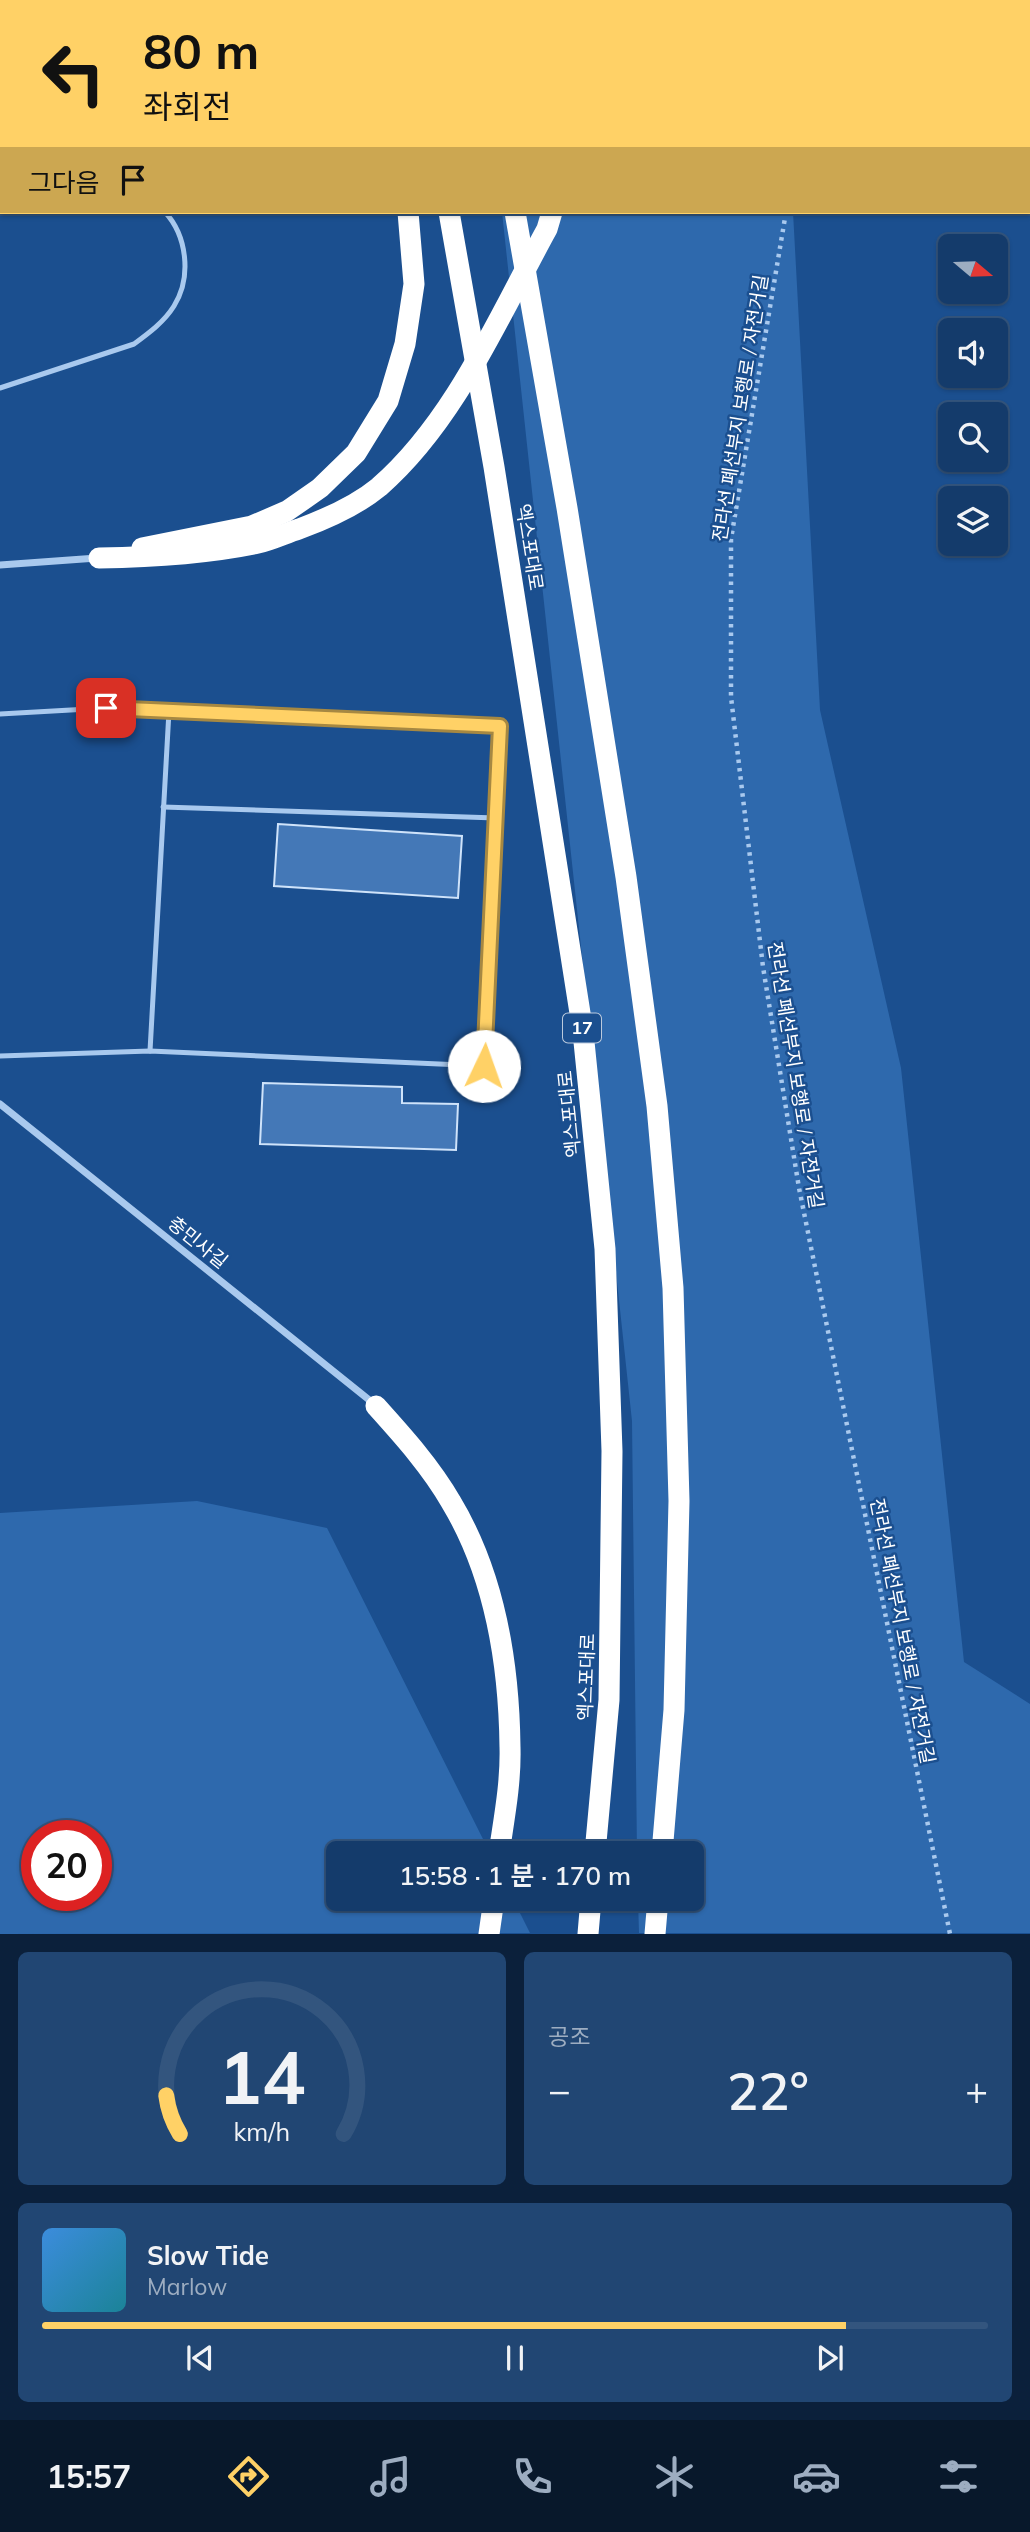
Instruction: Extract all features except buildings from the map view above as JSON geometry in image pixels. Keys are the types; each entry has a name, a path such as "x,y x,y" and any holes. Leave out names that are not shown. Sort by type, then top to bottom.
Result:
{"highway":[{"path":"99,558 253,526 286,511 320,488 356,453 388,401 405,344 414,284 408,214"},
{"name":"엑스포대로","path":"450,214 496,480 583,1031 605,1249 612,1451 609,1700 596,1841"},
{"path":"515,214 567,508 622,849 658,1119 673,1288 680,1501 674,1710 663,1841"},
{"path":"99,558 172,556 261,542 318,522 377,488 422,442 458,391 547,229 551,214"},
{"path":"376,1406 427,1465 451,1501 472,1541 486,1579 504,1661 510,1749 500,1841"},
{"path":"489,1934 492,1911"},
{"path":"588,1934 590,1911"},
{"path":"655,1934 657,1911"}],"street":[{"path":"0,565 99,558"},
{"name":"충민사길","path":"0,1104 376,1406"}],"lane":[{"path":"0,388 134,344 165,318 179,295 185,268 178,230 166,214"},
{"path":"0,714 106,708 500,726 484,1066 150,1051 0,1056"},
{"path":"150,1051 169,711"},
{"path":"163,807 496,818"}],"path":[{"name":"전라선 폐선부지 보행로 / 자전거길","path":"786,214 731,539 731,697 763,967 799,1188 950,1934"}],"shaded area":[{"path":"502,214 793,214 820,710 901,1068 964,1662 1030,1704 1030,1933 639,1933 638,1911 704,1911 704,1841 637,1841 632,1421"},
{"path":"197,1501 327,1528 484,1841 326,1841 326,1911 519,1911 530,1933 0,1934 0,1513"}],"route":[{"path":"106,708 500,726 484,1066"}]}
